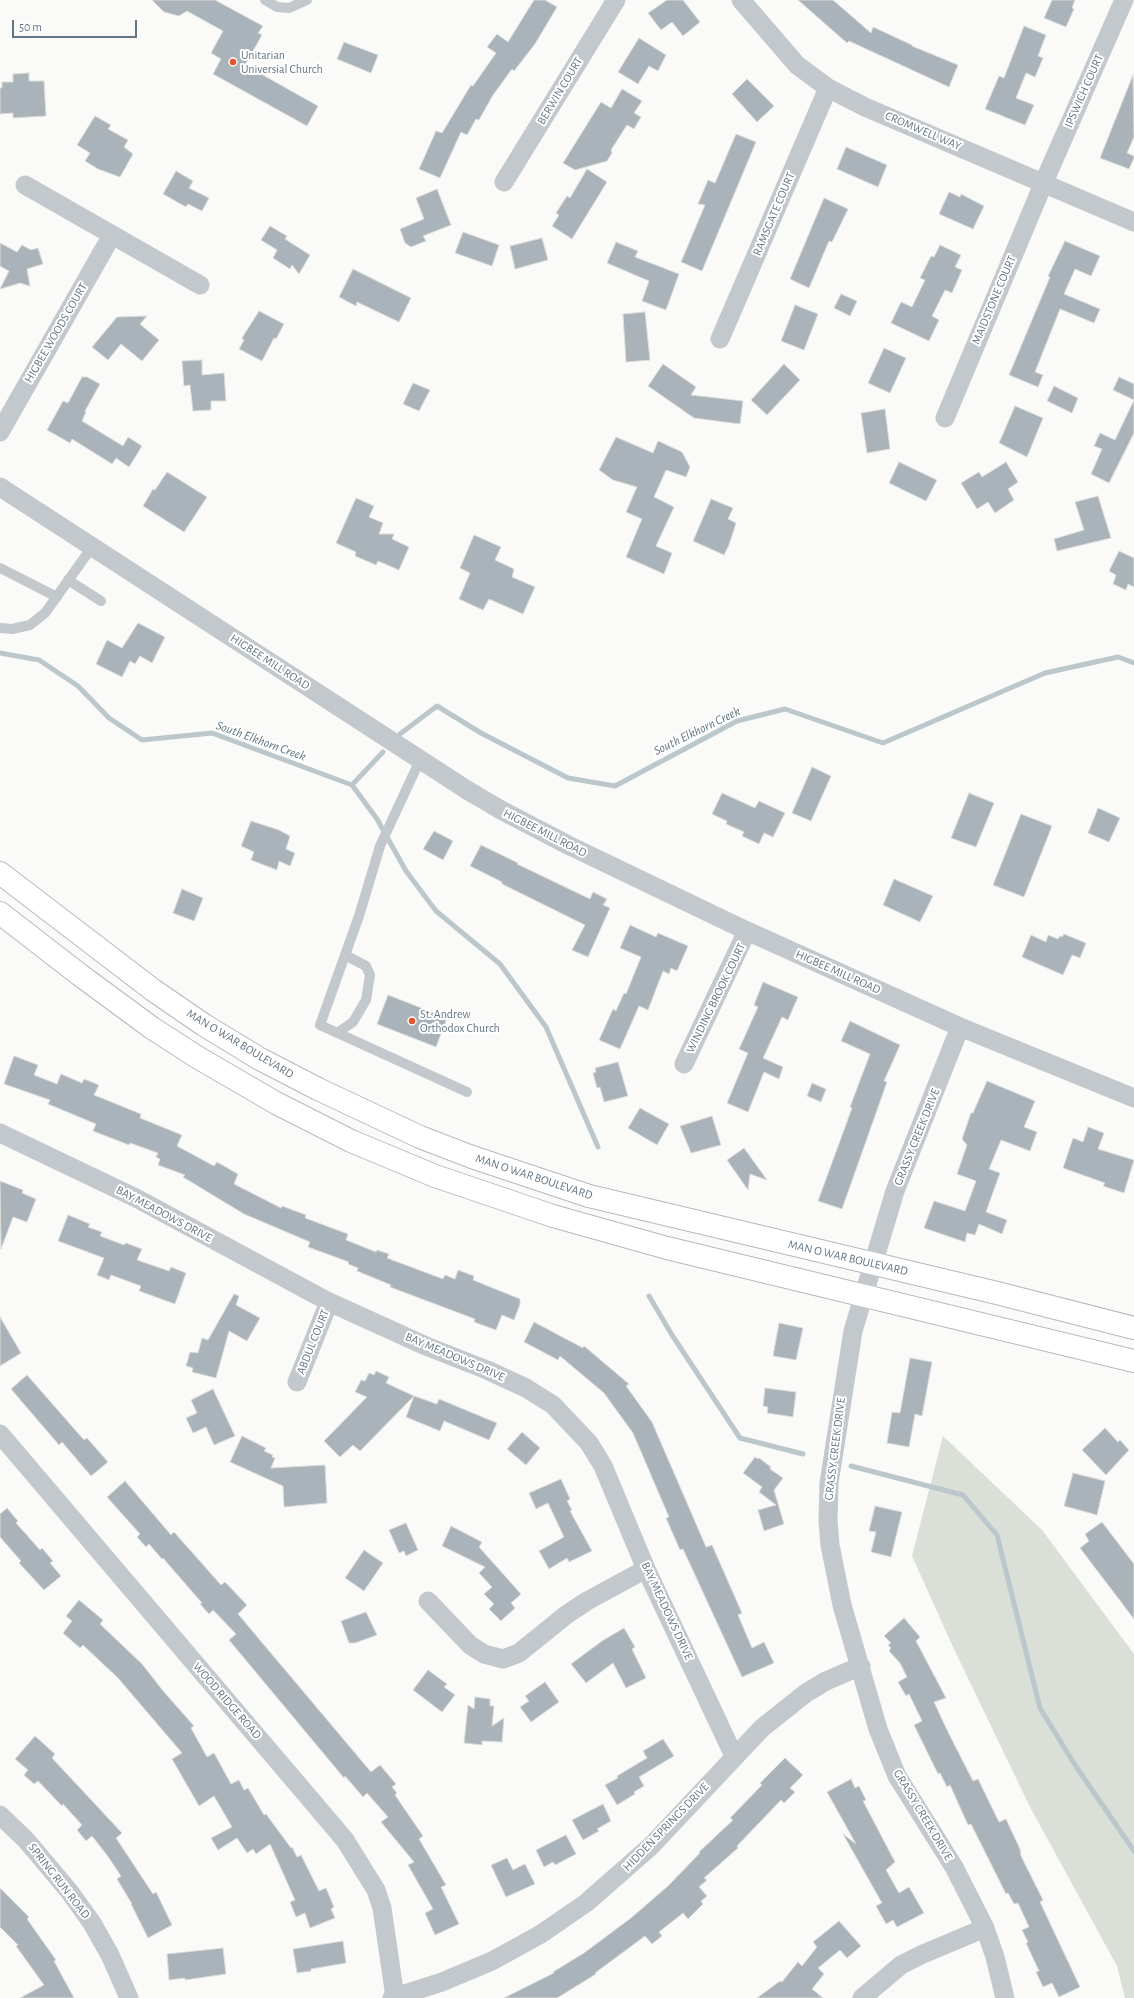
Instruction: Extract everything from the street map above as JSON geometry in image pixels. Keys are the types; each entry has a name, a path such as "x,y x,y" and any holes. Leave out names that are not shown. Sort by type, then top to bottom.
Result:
{"main road":[{"name":"MAN O WAR BOULEVARD","path":"0,874 153,990 204,1025 260,1058 373,1116 472,1157 589,1196 997,1293 1134,1328"},
{"path":"0,913 80,975 152,1028 184,1049 276,1102 364,1147 435,1176 553,1216 667,1248 1134,1361"}],"street":[{"name":"BERWIN COURT","path":"504,182 616,0"},
{"name":"CROMWELL WAY","path":"741,0 798,65 828,88 865,107 1044,182 1134,222"},
{"name":"IPSWICH COURT","path":"1044,182 1124,0"},
{"name":"RAMSGATE COURT","path":"720,339 828,88"},
{"name":"MAIDSTONE COURT","path":"945,418 1044,182"},
{"path":"25,185 200,285"},
{"name":"HIGBEE WOODS COURT","path":"0,432 112,235"},
{"name":"HIGBEE MILL ROAD","path":"0,487 467,790 568,845 747,931 960,1027 1134,1098"},
{"name":"WINDING BROOK COURT","path":"684,1064 747,931"},
{"name":"GRASSY CREEK DRIVE","path":"960,1027 895,1191 872,1264 854,1331 844,1380 829,1483 828,1521 830,1545 842,1605 861,1666 878,1729 897,1776 954,1867 985,1928 995,1957 1005,1998"},
{"name":"BAY MEADOWS DRIVE","path":"0,1133 136,1198 329,1302 426,1346 487,1370 526,1388 553,1405 589,1443 603,1466 646,1568 734,1756"},
{"name":"ABDUL COURT","path":"297,1382 329,1302"},
{"name":"WOOD RIDGE ROAD","path":"0,1434 345,1840 370,1879 380,1902 386,1928 393,1998"},
{"path":"428,1601 470,1645 484,1654 503,1659 519,1653 587,1600 646,1568"},
{"name":"HIDDEN SPRINGS DRIVE","path":"393,1998 442,1982 492,1961 541,1934 586,1903 651,1846 734,1756 762,1728 806,1693 826,1681 861,1666"},
{"name":"SPRING RUN ROAD","path":"0,1815 26,1840 69,1890 92,1923 110,1955 129,1998"},
{"path":"862,1998 901,1965 985,1928"}],"lane":[{"path":"265,0 277,7 289,8 307,0"},
{"path":"0,628 12,629 30,624 45,613 92,547"},
{"path":"0,568 57,597"},
{"path":"68,580 101,601"},
{"path":"420,760 395,810 380,846 345,955 320,1025 467,1092"},
{"path":"337,1033 353,1022 366,1000 370,975 366,966 345,955"}],"shaded area":[{"path":"943,1436 1042,1530 1134,1654 1134,1998 1125,1998 1117,1966 1030,1807 953,1647 912,1556"}],"building":[{"name":"Unitarian Universial Church","path":"152,0 215,0 263,26 258,33 262,35 245,65 318,106 307,126 213,74 221,59 211,53 223,31 187,11 179,16 164,12"},
{"path":"534,0 545,0 557,7 535,44 514,71 512,69 493,95 479,120 476,119 467,135 461,132 440,178 419,169 436,131 442,133 471,85 473,86 496,53 487,47 497,34 508,42"},
{"path":"667,0 683,0 700,22 683,36 672,22 661,30 648,13"},
{"path":"798,0 833,0 871,33 873,27 912,46 958,65 949,87 849,41 847,43"},
{"path":"1052,0 1075,0 1072,8 1074,9 1066,27 1044,18"},
{"path":"1024,26 1046,35 1038,56 1043,58 1035,77 1026,73 1016,98 1034,105 1025,125 985,109 999,76 1004,78"},
{"path":"639,38 666,55 658,71 649,66 638,84 618,72"},
{"path":"344,42 378,55 371,73 337,59"},
{"path":"29,73 29,81 44,81 46,116 13,118 13,113 0,114 0,88 2,88 2,82 13,82 13,74"},
{"path":"1133,75 1134,137 1127,153 1134,156 1134,158 1129,169 1100,158"},
{"path":"747,79 774,106 757,122 732,94"},
{"path":"622,89 642,101 634,113 641,117 634,129 627,125 611,150 612,153 607,161 575,170 563,163 601,102 611,108"},
{"path":"95,116 111,125 108,129 128,140 124,147 133,154 120,177 98,169 85,161 90,153 77,145"},
{"path":"736,134 756,142 702,271 681,262 705,205 698,204 708,180 715,183"},
{"path":"846,147 887,165 878,187 837,169"},
{"path":"587,169 607,182 572,239 552,226 559,215 556,213 567,196 570,198"},
{"path":"176,171 193,181 189,188 209,198 202,211 188,204 186,207 163,194"},
{"path":"437,189 451,225 423,236 426,241 411,247 405,243 400,229 424,219 416,198"},
{"path":"949,192 960,197 961,194 984,206 973,229 939,214"},
{"path":"824,198 848,209 832,242 829,241 809,288 790,279"},
{"path":"270,226 287,236 285,239 310,255 299,274 292,265 290,269 273,258 277,250 261,240"},
{"path":"463,232 499,245 492,266 455,253"},
{"path":"542,238 548,260 515,269 510,246"},
{"path":"1065,241 1100,256 1091,276 1075,269 1064,294 1100,309 1094,323 1060,309 1035,372 1043,375 1038,387 1009,375 1050,277 1048,276"},
{"path":"616,242 638,251 635,257 679,274 666,310 642,301 649,281 607,263"},
{"path":"0,243 17,252 22,245 31,250 38,248 43,264 27,269 30,286 20,283 0,289 9,271 0,266"},
{"path":"940,245 961,255 955,267 962,270 952,293 945,290 932,316 939,320 929,341 891,323 901,302 912,307 925,280 920,278 931,256 934,257"},
{"path":"353,269 411,298 399,322 357,302 356,306 339,297"},
{"path":"841,294 857,301 850,316 834,308"},
{"path":"795,305 818,314 804,350 781,341"},
{"path":"259,311 284,324 276,339 274,338 262,361 239,349 244,340 242,338"},
{"path":"645,312 650,360 626,362 623,314"},
{"path":"147,316 140,324 159,340 142,361 121,344 108,360 92,347 117,317"},
{"path":"884,348 906,358 890,393 868,383"},
{"path":"202,360 202,375 224,373 226,401 211,401 211,410 193,411 190,385 184,386 182,361"},
{"path":"663,364 696,387 691,395 743,401 740,424 694,418 648,386"},
{"path":"784,364 800,380 767,415 751,400"},
{"path":"82,377 87,377 100,384 85,411 86,412 82,421 123,446 128,437 142,446 129,467 116,458 112,464 72,439 70,443 47,430 63,401 68,403"},
{"path":"1119,377 1134,384 1134,400 1113,390"},
{"path":"413,383 430,390 419,411 403,404"},
{"path":"1054,386 1078,398 1072,413 1047,401"},
{"path":"1134,400 1134,433 1109,483 1091,474 1102,449 1094,446 1100,433 1115,440"},
{"path":"1015,406 1043,418 1027,457 999,443"},
{"path":"885,409 890,449 867,453 861,413"},
{"path":"616,437 653,453 658,441 682,452 690,467 686,477 666,470 654,497 674,507 656,546 672,553 664,574 626,557 642,519 626,512 637,487 613,480 599,470"},
{"path":"899,462 937,480 926,501 889,483"},
{"path":"1006,462 1018,482 1008,489 1014,500 995,513 988,502 977,509 961,483 979,472 982,477"},
{"path":"167,472 207,497 184,532 143,506 153,489 155,490"},
{"path":"1098,496 1111,538 1057,551 1054,539 1084,530 1075,502"},
{"path":"356,498 374,506 369,517 383,523 379,534 394,534 392,539 409,547 399,570 378,561 376,565 355,556 356,552 336,543"},
{"path":"711,499 733,508 728,519 736,523 724,555 693,541"},
{"path":"474,535 501,547 495,560 514,569 512,577 535,587 523,614 489,599 483,610 459,599 470,573 460,568"},
{"path":"1119,551 1134,558 1134,587 1128,584 1126,590 1113,584 1116,575 1109,571"},
{"path":"138,623 165,637 152,663 140,656 135,664 130,661 122,677 96,664 107,640 122,648"},
{"path":"812,767 831,776 811,821 792,813"},
{"path":"722,793 755,808 759,801 785,813 773,837 764,833 759,844 742,836 744,832 726,824 727,821 712,814"},
{"path":"969,793 994,803 976,847 951,838"},
{"path":"1098,808 1120,818 1109,842 1088,833"},
{"path":"1021,814 1052,826 1024,897 993,885"},
{"path":"251,821 279,830 290,836 286,849 295,853 290,866 279,861 277,870 251,860 254,852 241,846"},
{"path":"434,831 453,841 443,860 423,849"},
{"path":"481,845 590,899 593,892 607,899 603,905 610,908 588,957 572,950 585,925 502,884 502,882 470,866"},
{"path":"894,879 933,896 920,922 883,905"},
{"path":"182,889 203,898 194,921 173,913"},
{"path":"630,925 656,937 658,933 688,946 677,971 671,968 669,974 663,971 648,1010 639,1006 620,1049 599,1040 613,1009 616,1011 624,993 626,994 641,957 620,948"},
{"path":"1064,934 1086,943 1080,958 1072,955 1063,975 1022,957 1031,935 1046,942 1048,935 1058,939"},
{"path":"763,982 798,997 788,1020 782,1017 763,1058 783,1067 779,1079 764,1072 748,1112 727,1103 748,1053 739,1049 758,1007 754,1005"},
{"name":"St. Andrew Orthodox Church","path":"388,995 447,1018 436,1047 377,1024"},
{"path":"850,1021 900,1045 884,1081 887,1082 842,1209 818,1201 870,1054 841,1041"},
{"path":"14,1056 38,1065 34,1075 57,1084 61,1074 82,1083 84,1079 99,1085 94,1095 141,1114 140,1118 182,1135 177,1146 214,1166 217,1162 238,1174 234,1184 281,1208 282,1206 306,1215 305,1218 348,1234 346,1240 376,1252 377,1250 389,1254 387,1258 443,1279 445,1275 455,1279 458,1270 474,1276 473,1280 520,1299 520,1304 514,1320 502,1315 496,1330 474,1322 475,1319 390,1287 391,1285 357,1271 358,1268 348,1264 349,1262 308,1247 310,1242 244,1214 183,1177 185,1175 158,1165 160,1159 156,1157 158,1153 130,1143 129,1145 93,1131 96,1124 48,1104 50,1100 4,1084"},
{"path":"618,1062 628,1096 604,1102 600,1087 597,1088 593,1073 596,1072 595,1068"},
{"path":"987,1081 1035,1101 1024,1127 1037,1132 1030,1151 1001,1140 989,1169 1000,1173 986,1212 1007,1220 1002,1234 979,1224 975,1235 967,1233 965,1242 924,1228 934,1201 965,1211 976,1181 957,1174 967,1145 962,1139 971,1113 973,1113"},
{"path":"812,1083 826,1089 821,1102 807,1096"},
{"path":"640,1108 669,1124 657,1145 628,1128"},
{"path":"712,1116 721,1145 691,1153 680,1126"},
{"path":"1088,1127 1104,1133 1098,1149 1134,1160 1124,1193 1103,1186 1105,1183 1063,1168 1073,1138 1083,1142"},
{"path":"744,1148 767,1180 750,1174 748,1190 727,1160"},
{"path":"0,1181 23,1190 22,1193 36,1199 27,1222 13,1217 1,1249"},
{"path":"68,1215 90,1224 88,1227 102,1232 100,1236 124,1245 126,1243 142,1249 137,1260 169,1271 171,1267 186,1273 175,1304 139,1291 141,1286 111,1275 109,1280 97,1275 104,1258 58,1241"},
{"path":"234,1294 239,1296 236,1305 260,1318 247,1341 229,1331 216,1378 192,1372 193,1368 186,1366 190,1352 198,1353 202,1338 208,1340"},
{"path":"0,1317 21,1353 0,1366"},
{"path":"534,1322 583,1348 584,1346 629,1384 626,1386 652,1422 706,1547 712,1545 742,1613 738,1615 752,1648 764,1642 774,1663 742,1677 683,1549 680,1550 666,1518 669,1517 633,1433 604,1393 560,1356 558,1360 524,1342"},
{"path":"779,1323 803,1328 796,1360 773,1356"},
{"path":"910,1358 932,1362 922,1416 915,1414 909,1447 887,1443 892,1412 900,1413"},
{"path":"376,1371 389,1377 386,1383 414,1396 360,1451 353,1445 340,1457 324,1441 367,1397 355,1392 361,1380 365,1381 369,1373 374,1375"},
{"path":"27,1375 84,1440 87,1438 108,1462 91,1476 62,1442 59,1445 11,1389"},
{"path":"765,1388 796,1392 793,1417 767,1413 768,1407 763,1406"},
{"path":"213,1389 235,1436 214,1445 206,1427 193,1433 186,1418 197,1413 191,1400"},
{"path":"414,1396 437,1404 439,1399 497,1423 489,1440 444,1421 440,1431 406,1417"},
{"path":"1105,1428 1118,1442 1120,1440 1129,1450 1106,1475 1082,1450"},
{"path":"522,1432 540,1448 526,1465 507,1449"},
{"path":"242,1436 266,1448 264,1451 273,1455 272,1457 275,1458 271,1468 325,1465 327,1503 284,1507 283,1486 230,1462"},
{"path":"755,1457 758,1459 759,1458 771,1467 770,1469 783,1478 774,1490 784,1524 764,1531 758,1510 776,1505 759,1492 762,1487 743,1473"},
{"path":"1073,1473 1105,1481 1097,1515 1064,1506"},
{"path":"561,1479 570,1499 567,1501 572,1510 570,1511 592,1551 569,1562 567,1558 549,1569 539,1551 564,1537 548,1503 536,1509 529,1493"},
{"path":"125,1481 171,1535 174,1532 221,1585 225,1582 247,1605 238,1614 371,1772 380,1765 396,1784 392,1787 397,1793 395,1795 423,1836 419,1839 446,1885 441,1887 459,1924 435,1935 425,1913 433,1909 408,1865 414,1862 381,1822 388,1817 367,1793 363,1797 345,1776 344,1778 229,1640 236,1634 213,1610 209,1614 200,1604 202,1603 163,1558 162,1559 149,1544 146,1547 137,1537 140,1534 107,1497"},
{"path":"875,1506 902,1512 891,1557 871,1552 876,1532 869,1531"},
{"path":"7,1508 18,1521 16,1523 40,1550 42,1548 53,1561 50,1563 61,1576 44,1590 19,1563 21,1561 0,1537 0,1514"},
{"path":"1102,1522 1134,1564 1134,1619 1080,1548 1089,1541 1085,1534"},
{"path":"406,1523 418,1550 406,1556 404,1551 399,1553 389,1530"},
{"path":"451,1526 482,1542 479,1547 521,1594 511,1603 515,1608 501,1621 489,1609 494,1604 484,1594 492,1587 479,1573 485,1567 442,1546"},
{"path":"364,1550 383,1563 364,1591 345,1578"},
{"path":"79,1600 103,1620 100,1624 142,1664 194,1726 191,1728 207,1757 214,1753 231,1784 239,1780 244,1790 248,1788 264,1815 266,1814 291,1848 292,1847 297,1857 301,1855 319,1891 326,1888 334,1907 331,1909 335,1918 310,1928 305,1913 296,1917 290,1902 295,1900 270,1844 256,1854 253,1849 247,1853 237,1838 218,1850 211,1838 232,1827 214,1796 199,1806 172,1759 182,1753 118,1678 83,1645 80,1648 63,1633 72,1621 66,1616"},
{"path":"366,1612 377,1635 355,1643 349,1643 341,1621"},
{"path":"904,1618 920,1637 916,1641 946,1698 934,1702 948,1732 973,1781 978,1779 999,1822 1006,1819 1020,1849 1021,1856 1043,1900 1040,1902 1080,1987 1059,1997 1052,1983 1043,1987 1036,1972 1039,1971 1026,1943 1028,1942 1022,1930 1029,1927 1018,1903 1014,1904 1008,1893 1006,1894 971,1824 968,1825 950,1785 947,1787 940,1773 938,1774 914,1725 922,1721 909,1694 906,1696 898,1682 907,1677 900,1663 889,1651 891,1648 888,1645 891,1643 884,1636"},
{"path":"624,1628 635,1647 632,1649 646,1678 626,1688 613,1663 586,1683 571,1664 602,1641"},
{"path":"428,1670 447,1684 444,1687 455,1695 442,1712 413,1690"},
{"path":"545,1682 559,1702 531,1722 520,1707 529,1701 525,1696"},
{"path":"475,1697 490,1699 490,1706 494,1706 492,1726 504,1718 502,1742 482,1741 482,1745 464,1743 468,1705 474,1709"},
{"path":"35,1736 55,1754 52,1758 122,1833 116,1838 153,1894 156,1892 172,1925 148,1938 132,1904 117,1879 121,1876 107,1855 92,1836 86,1841 77,1830 82,1825 63,1804 62,1806 38,1781 34,1784 24,1775 28,1770 15,1759"},
{"path":"663,1739 674,1756 639,1777 644,1786 634,1792 635,1794 617,1805 605,1785 647,1758 643,1751"},
{"path":"785,1758 803,1775 790,1788 795,1792 784,1803 781,1800 737,1846 738,1848 704,1878 707,1880 699,1887 707,1896 701,1901 703,1904 688,1919 683,1913 659,1932 662,1936 652,1944 645,1936 595,1973 596,1974 557,1998 504,1998 554,1973 553,1972 584,1953 631,1918 668,1886 700,1853 699,1852 733,1820 730,1818 762,1785 760,1783"},
{"path":"851,1779 855,1788 859,1786 866,1800 863,1801 895,1862 886,1870 899,1893 909,1887 924,1913 897,1927 893,1920 886,1924 876,1906 882,1903 843,1834 856,1844 827,1792"},
{"path":"603,1804 611,1821 597,1829 599,1831 583,1840 572,1820"},
{"path":"566,1835 576,1854 555,1865 553,1862 544,1867 536,1850"},
{"path":"507,1858 513,1870 525,1864 535,1884 506,1897 491,1865"},
{"path":"0,1888 29,1917 27,1919 56,1960 54,1961 74,1998 20,1998 44,1985 16,1946 18,1945 0,1927"},
{"path":"839,1921 861,1946 847,1958 840,1950 818,1968 824,1974 812,1989 823,1998 757,1998 780,1981 782,1982 798,1962 802,1966 817,1947 813,1942"},
{"path":"343,1941 346,1963 297,1973 293,1949"},
{"path":"223,1948 226,1974 185,1980 185,1978 169,1980 167,1954"}],"waterway":[{"name":"South Elkhorn Creek","path":"0,653 39,660 78,686 109,718 142,740 212,733 352,785 383,752"},
{"name":"South Elkhorn Creek","path":"400,734 437,706 481,733 568,778 615,786 737,721 785,709 883,743 1045,673 1118,657 1134,663"},
{"path":"352,785 377,819 406,871 436,911 500,964 546,1027 598,1147"},
{"path":"649,1296 672,1335 740,1438 803,1454"},
{"path":"851,1466 963,1495 997,1535 1040,1708 1075,1765 1134,1851"}],"place":[{"name":"Unitarian Universial Church","path":"233,62"},
{"name":"St. Andrew Orthodox Church","path":"412,1021"}]}
